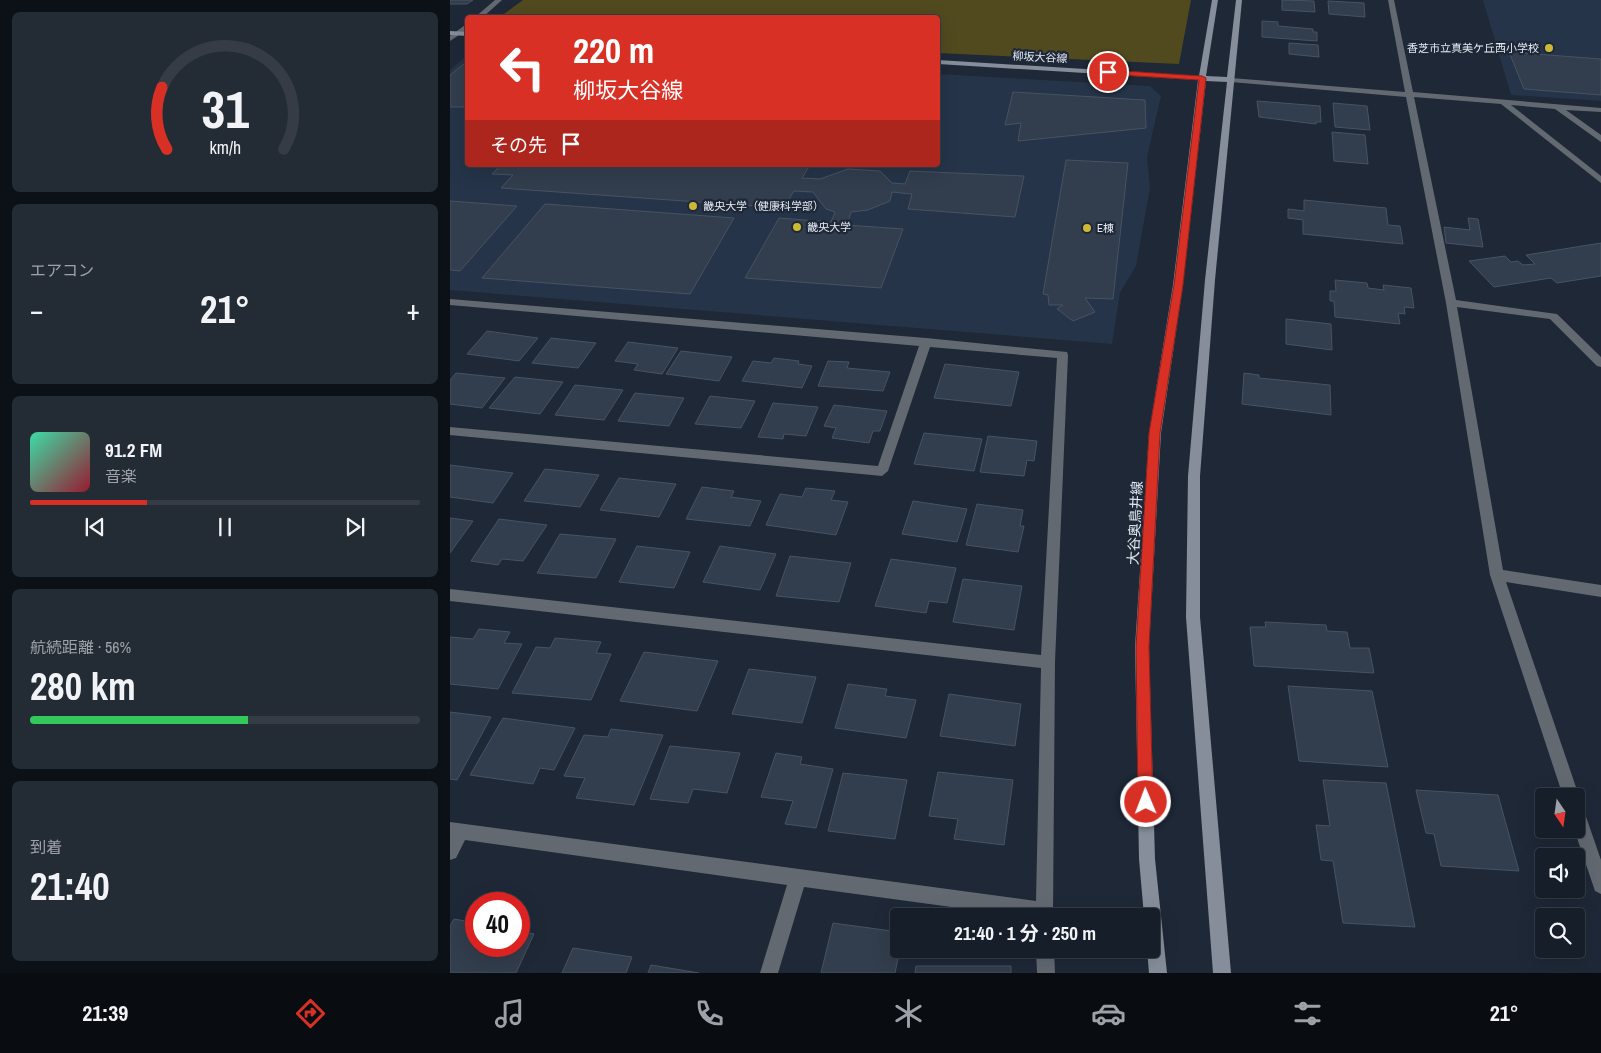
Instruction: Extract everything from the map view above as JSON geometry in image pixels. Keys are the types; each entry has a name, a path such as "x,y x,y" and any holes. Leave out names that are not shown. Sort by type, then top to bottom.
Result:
{"street":[{"path":"481,15 499,0"},
{"name":"大谷奥鳥井線","path":"1158,973 1147,859 1142,647 1155,433 1178,285 1202,78 1215,0"},
{"path":"1222,973 1194,617 1194,476 1210,280 1239,0"},
{"path":"1391,0 1408,94 1451,302 1497,574 1568,788"},
{"path":"450,40 454,33 465,27"},
{"name":"柳坂大谷線","path":"940,62 1231,80"},
{"path":"1231,80 1408,94 1504,104 1601,110"},
{"path":"1504,104 1601,180"},
{"path":"1560,108 1601,139"},
{"path":"450,302 1063,355 1048,662 1044,908"},
{"path":"1451,302 1553,316 1601,363"},
{"path":"450,431 882,471 926,342"},
{"path":"1497,574 1601,592"},
{"path":"450,595 1048,662"},
{"path":"450,852 455,831 1003,908"},
{"path":"1585,837 1601,884"},
{"path":"769,973 798,878"},
{"path":"1045,958 1046,973"}],"shaded area":[{"path":"523,0 1191,0 1179,64 940,53 940,15 503,15"},
{"name":"香芝市立真美ケ丘西小学校","path":"1483,0 1601,0 1601,101 1511,95"},
{"name":"畿央大学","path":"465,57 465,167 940,167 940,74 1150,86 1161,96 1147,157 1150,188 1136,266 1120,293 1112,344 450,290 450,70"}],"building":[{"path":"450,0 473,0 467,4 450,4"},
{"path":"1282,0 1314,1 1315,12 1282,10"},
{"path":"1328,1 1364,3 1365,17 1329,14"},
{"path":"1262,21 1278,22 1278,26 1313,29 1313,32 1317,32 1317,41 1262,37"},
{"path":"1289,43 1318,45 1319,57 1289,54"},
{"path":"1509,52 1601,59 1601,95 1524,89"},
{"path":"465,63 465,107 450,107 450,75"},
{"path":"1013,92 1145,100 1146,128 1018,141 1021,123 1005,125"},
{"path":"1257,101 1320,106 1321,122 1316,122 1316,124 1259,117"},
{"path":"1333,103 1367,106 1370,130 1335,127"},
{"path":"1332,132 1365,135 1368,164 1334,161"},
{"name":"E棟","path":"1066,160 1128,163 1113,299 1085,298 1095,312 1073,321 1057,309 1063,305 1049,305 1048,295 1043,294"},
{"path":"499,167 809,167 802,178 820,179 848,169 880,171 892,183 905,184 910,171 1024,176 1015,217 908,209 912,194 892,192 890,201 868,210 851,212 847,225 903,229 881,288 745,278 779,218 831,222 835,212 826,209 813,192 794,191 783,208 501,188 513,175 492,174"},
{"path":"1304,200 1386,208 1388,225 1400,226 1403,244 1303,234 1303,220 1288,218 1288,209 1304,211"},
{"path":"450,201 517,206 460,271 450,270"},
{"path":"545,204 734,218 690,294 482,278"},
{"path":"1468,218 1478,219 1483,247 1446,243 1444,227 1470,230"},
{"path":"1601,243 1601,276 1557,283 1551,278 1494,287 1469,261 1505,256 1511,262 1518,261 1523,265 1535,264 1526,255"},
{"path":"1335,280 1367,283 1368,288 1384,290 1383,285 1411,288 1414,308 1404,307 1405,314 1398,313 1400,324 1335,317 1334,301 1330,301 1330,291 1336,291"},
{"path":"1286,319 1331,324 1332,350 1286,344"},
{"path":"487,331 538,338 519,361 467,354"},
{"path":"551,338 596,343 578,368 532,363"},
{"path":"628,342 678,348 662,374 634,370 638,364 615,361"},
{"path":"681,351 732,357 719,381 666,374"},
{"path":"774,358 799,361 798,364 812,366 802,388 742,381 753,361 771,363"},
{"path":"828,361 849,362 847,368 890,372 883,391 818,386"},
{"path":"945,364 1019,372 1011,406 934,398"},
{"path":"456,373 505,378 482,408 450,404 450,380"},
{"path":"1244,373 1259,375 1259,378 1330,385 1331,415 1242,404"},
{"path":"515,377 563,382 540,414 489,408"},
{"path":"575,385 623,390 604,420 555,415"},
{"path":"635,393 684,398 669,426 618,421"},
{"path":"710,396 755,401 741,428 695,424"},
{"path":"773,403 818,407 806,436 784,434 783,439 758,437"},
{"path":"834,405 887,411 880,431 873,431 869,443 832,438 836,428 824,426"},
{"path":"924,433 982,439 974,471 914,464"},
{"path":"988,436 1037,441 1034,461 1027,460 1024,476 980,472"},
{"path":"450,465 513,473 493,503 450,497"},
{"path":"545,469 599,475 580,507 524,501"},
{"path":"619,478 676,484 659,517 600,510"},
{"path":"702,487 734,491 731,497 761,501 750,526 686,519"},
{"path":"806,488 835,491 831,500 848,502 836,535 766,525 780,494 802,497"},
{"path":"913,501 967,509 957,542 902,534"},
{"path":"977,504 1023,510 1020,526 1024,526 1018,552 966,545"},
{"path":"450,518 473,521 450,553"},
{"path":"499,519 547,525 523,561 502,559 498,565 471,561"},
{"path":"560,534 616,539 596,578 537,573"},
{"path":"637,546 690,552 674,588 619,582"},
{"path":"720,546 776,554 760,590 703,582"},
{"path":"790,556 851,563 839,602 776,596"},
{"path":"891,559 956,568 947,603 929,601 926,613 875,606"},
{"path":"963,579 1022,586 1014,630 953,622"},
{"path":"1265,622 1326,625 1327,631 1347,632 1350,648 1369,648 1374,673 1254,666 1250,627 1266,627"},
{"path":"479,629 510,632 504,643 522,644 498,689 450,684 450,637 473,639"},
{"path":"555,638 601,642 596,653 611,654 591,700 512,693 536,647 550,648"},
{"path":"644,652 718,661 697,711 620,701"},
{"path":"749,669 816,677 802,723 732,714"},
{"path":"848,684 887,689 885,696 916,700 906,738 835,728"},
{"path":"1288,686 1372,691 1388,767 1299,761"},
{"path":"949,694 1021,704 1015,746 940,736"},
{"path":"450,712 491,717 457,780 450,779"},
{"path":"503,718 575,728 554,770 540,768 533,784 470,775"},
{"path":"611,729 663,735 634,805 576,798 585,778 564,776 584,735 608,737"},
{"path":"670,746 740,753 727,793 693,789 688,803 650,799"},
{"path":"776,753 802,757 800,764 833,769 816,828 785,824 793,801 761,797"},
{"path":"938,772 1013,780 1004,845 954,839 958,819 929,816"},
{"path":"843,773 907,780 895,839 828,831"},
{"path":"1323,780 1386,783 1415,927 1343,923 1333,861 1321,860 1316,825 1330,826"},
{"path":"1416,790 1498,795 1519,871 1441,866 1434,834 1426,833"},
{"path":"454,919 465,921 465,957 523,957 516,973 450,973 450,926"},
{"path":"833,923 890,931 890,958 898,958 895,973 821,973"},
{"path":"530,933 534,934 530,943"},
{"path":"573,948 632,957 626,973 562,973"},
{"path":"651,965 699,973 648,973"},
{"path":"916,966 1011,966 1011,973 915,973"}],"place":[{"name":"香芝市立真美ケ丘西小学校","path":"1549,48"},
{"name":"畿央大学（健康科学部）","path":"693,206"},
{"name":"畿央大学","path":"797,227"},
{"name":"E棟","path":"1087,228"}],"route":[{"path":"1108,72 1202,78 1178,285 1155,433 1142,647 1146,802"}]}
